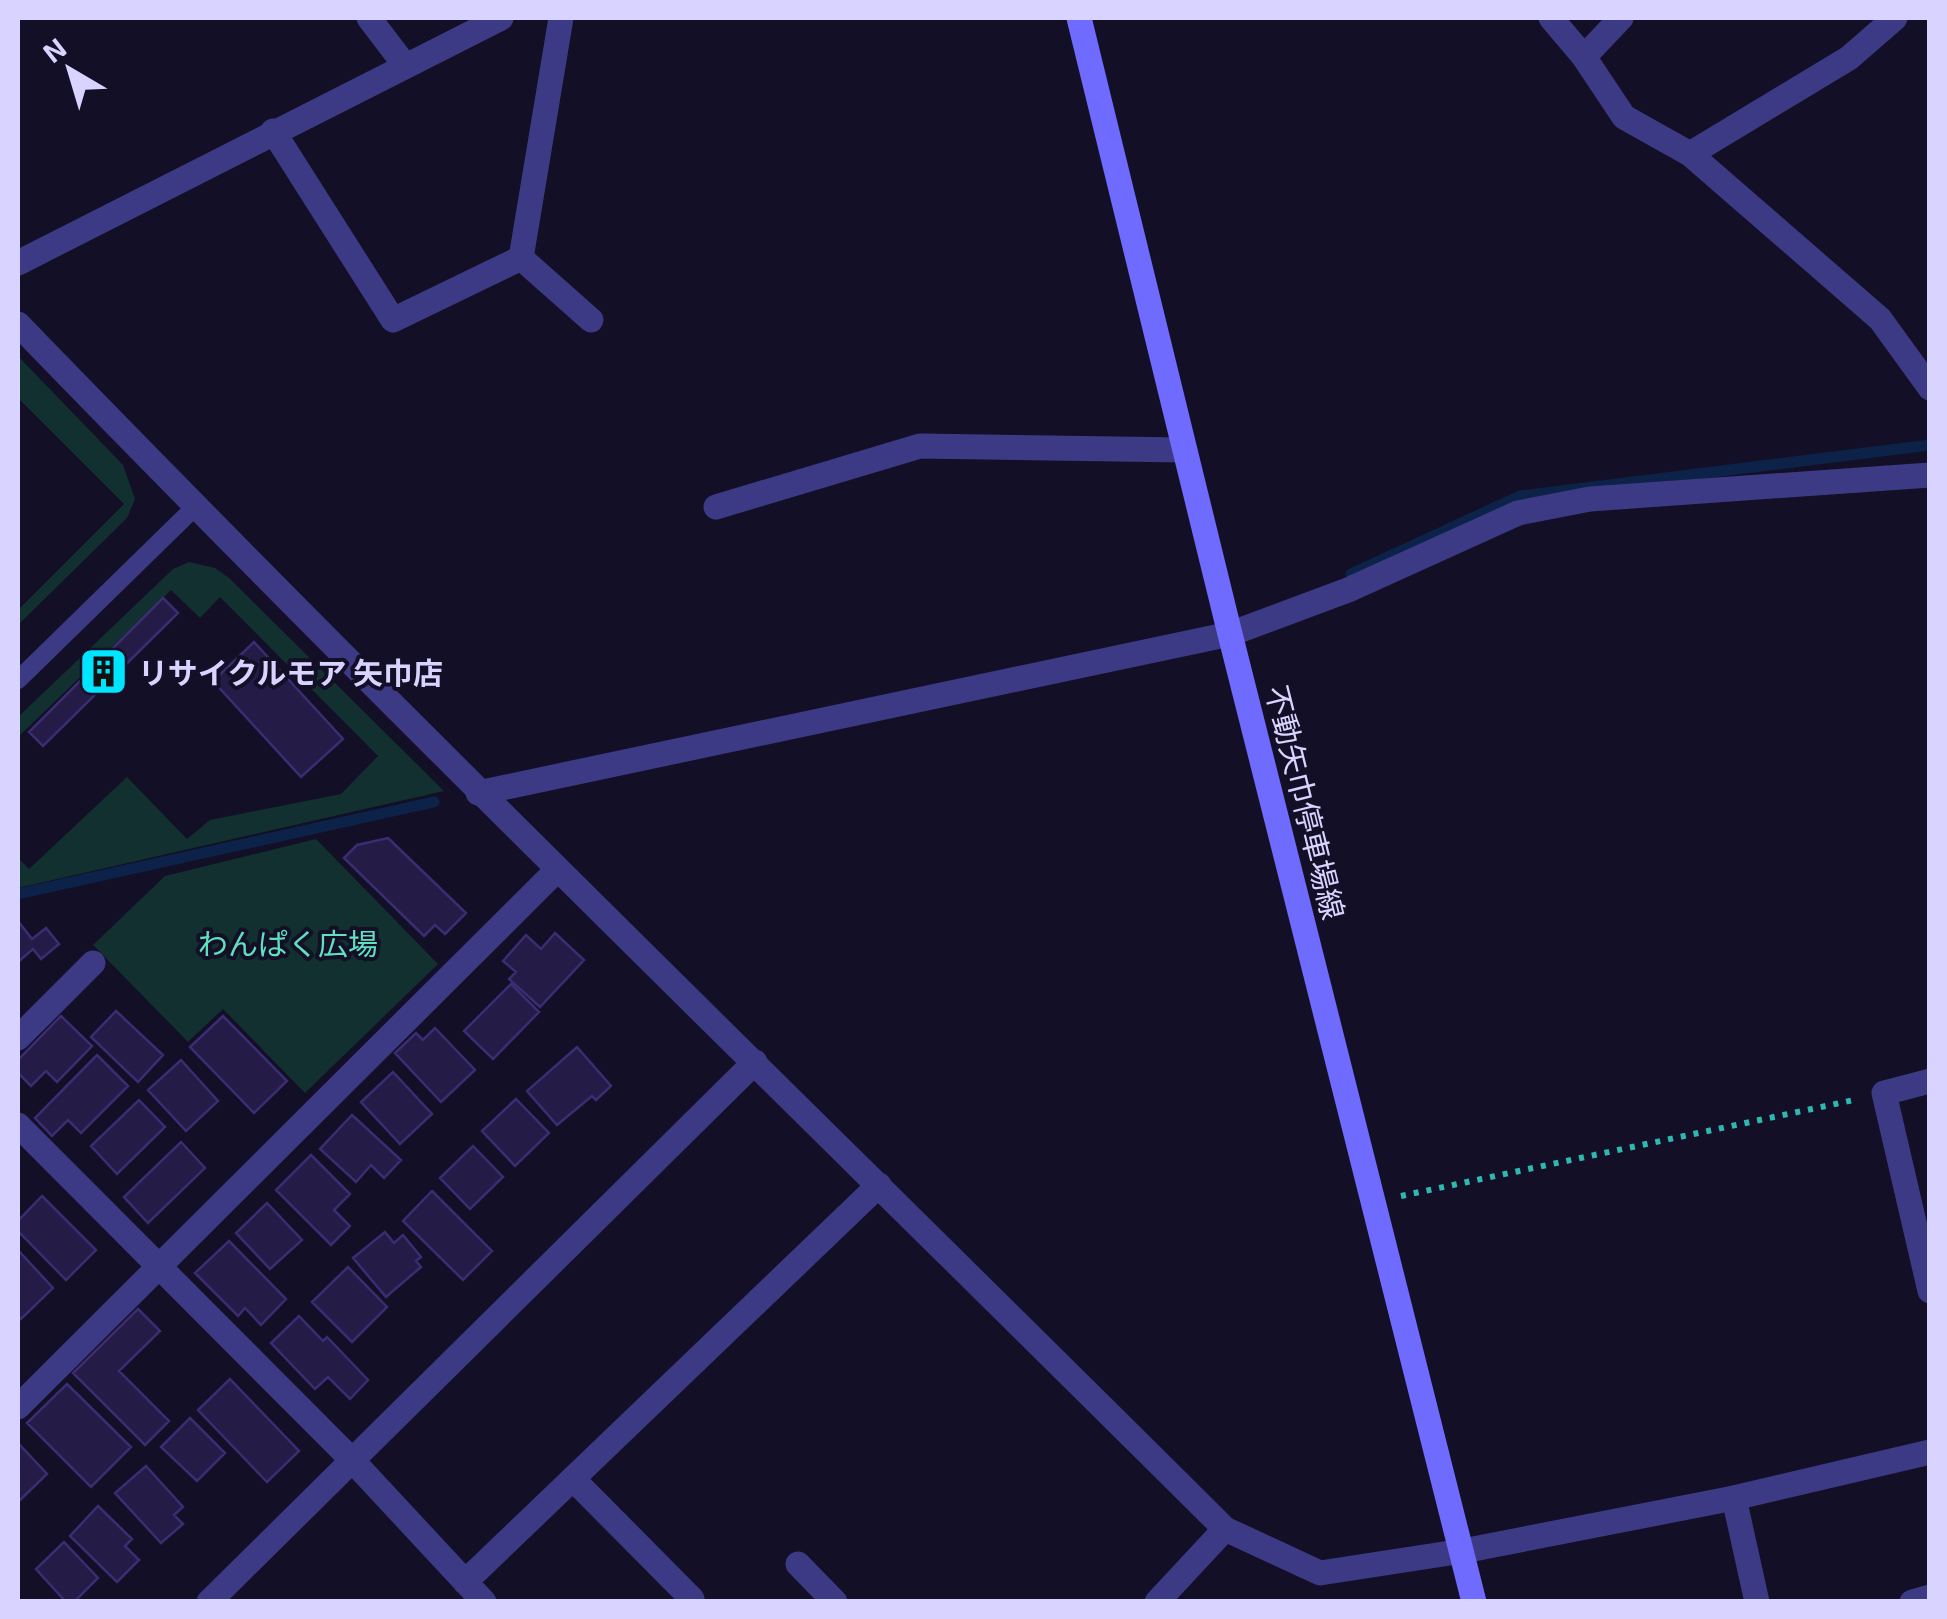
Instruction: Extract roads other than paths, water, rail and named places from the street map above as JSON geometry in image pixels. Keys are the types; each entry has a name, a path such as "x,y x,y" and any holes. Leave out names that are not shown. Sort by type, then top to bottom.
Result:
{"main road":[{"name":"不動矢巾停車場線","path":"1079,18 1474,1602"}],"street":[{"path":"369,18 404,64"},
{"path":"18,263 501,18"},
{"path":"521,258 562,18"},
{"path":"1550,18 1584,57 1624,117 1690,154 1880,319 1930,388"},
{"path":"1584,57 1621,18"},
{"path":"1690,154 1849,58 1895,18"},
{"path":"273,131 393,320 521,258"},
{"path":"521,258 591,320"},
{"path":"18,324 556,871 755,1062 1225,1529 1320,1574 1463,1551 1734,1498 1930,1452"},
{"path":"716,507 920,446 1184,450"},
{"path":"478,793 1230,634 1348,590 1518,513 1590,499 1930,475"},
{"path":"18,1408 556,871"},
{"path":"18,1038 93,963"},
{"path":"209,1602 755,1062"},
{"path":"1930,1081 1884,1093 1930,1290"},
{"path":"18,1125 352,1460 484,1602"},
{"path":"465,1582 879,1185"},
{"path":"573,1479 692,1598"},
{"path":"1734,1498 1758,1602"},
{"path":"1157,1602 1225,1529"},
{"path":"798,1564 835,1602"},
{"path":"1912,1602 1930,1598"}],"lane":[{"path":"18,680 195,507"}],"waterway":[{"path":"1351,574 1520,496 1930,445"},
{"path":"18,894 434,802"}],"place":[{"name":"リサイクルモア 矢巾店","path":"103,672"}],"park label":[{"name":"わんぱく広場","path":"288,943"}]}
